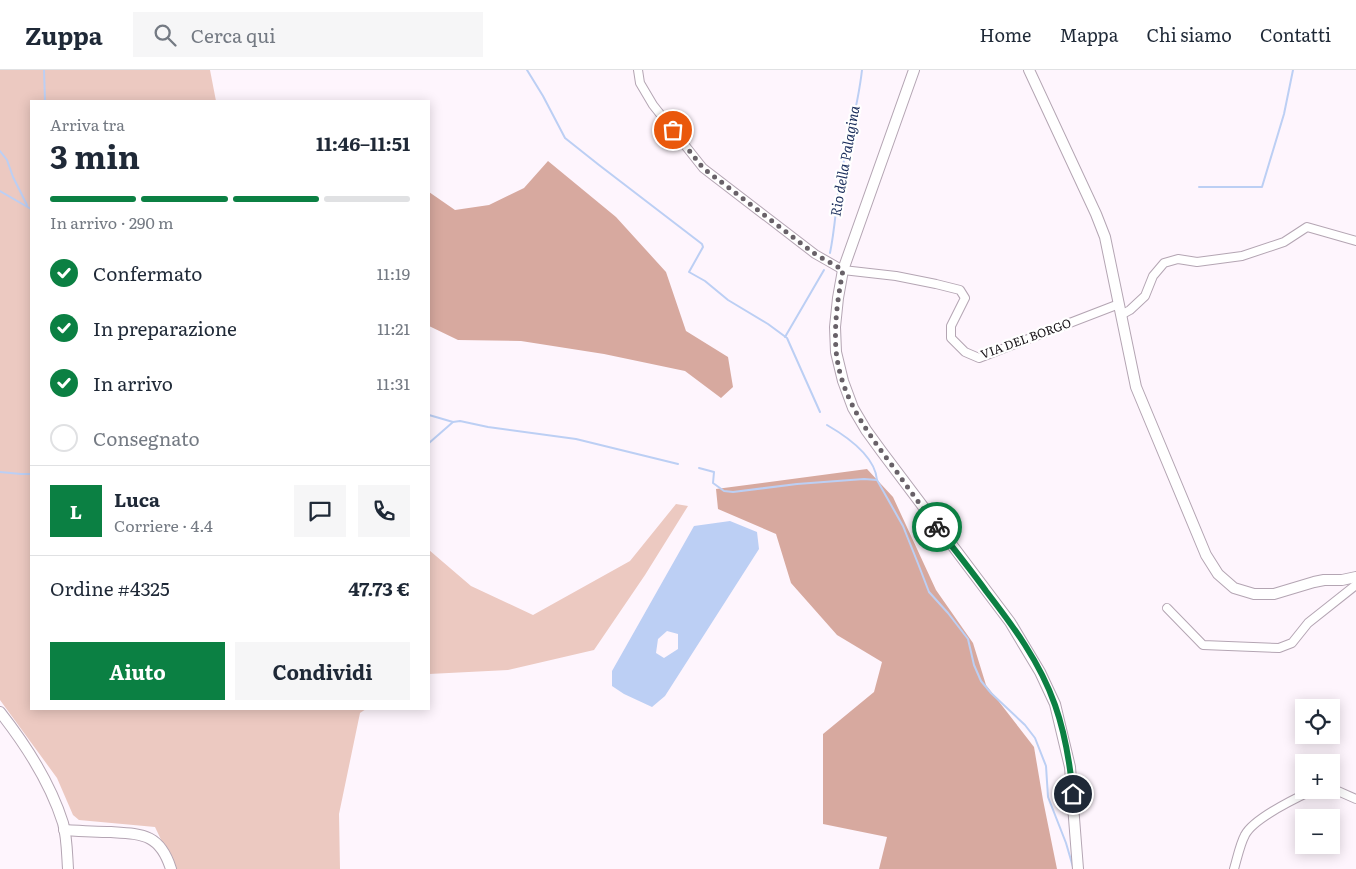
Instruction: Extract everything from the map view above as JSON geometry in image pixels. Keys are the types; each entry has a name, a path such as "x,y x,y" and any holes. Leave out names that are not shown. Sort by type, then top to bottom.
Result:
{"street":[{"name":"VIA DEL BORGO","path":"638,70 640,83 653,105 703,168 815,254 843,270 896,276 960,290 965,298 951,326 951,338 965,352 979,358 1120,309"},
{"path":"914,70 843,270 835,327 836,352 842,381 853,408 866,430 1010,622 1040,672 1055,704 1070,767 1078,869"},
{"path":"1028,70 1105,237 1136,387 1206,555 1218,574 1234,588 1254,594 1274,594 1324,580 1356,578"},
{"path":"1120,309 1130,310 1145,296 1153,276 1164,263 1178,259 1197,262 1242,256 1284,242 1308,227 1356,240"},
{"path":"1167,608 1203,645 1279,648 1292,643 1308,622 1356,585"},
{"path":"0,712 32,757 51,794 63,824 68,869"},
{"path":"1340,792 1356,799"},
{"path":"1234,869 1244,835 1252,826 1297,799"},
{"path":"64,830 142,834 155,841 160,847 171,869"}],"shaded area":[{"path":"0,70 210,70 216,100 30,100 30,710 364,710 360,713 339,814 340,869 175,869 155,827 79,820 73,815 57,778 0,700"},
{"path":"548,161 616,217 666,272 686,331 728,357 733,387 721,398 685,371 604,354 521,341 458,340 430,326 430,193 455,210 489,205 524,188"},
{"path":"867,469 893,497 936,590 973,643 986,685 1034,747 1057,869 879,869 887,837 823,824 823,734 874,692 882,662 837,635 791,583 776,534 718,509 716,489"},
{"path":"676,504 688,506 645,575 594,650 508,670 430,674 430,551 471,586 533,615 630,561"}],"water":[{"path":"730,521 757,532 759,549 665,696 652,707 624,694 612,686 612,671 694,526","holes":["667,631 678,634 678,649 664,658 656,653 658,639"]}],"waterway":[{"path":"44,70 45,100"},
{"path":"527,70 565,138 702,244 703,247 689,272 787,338 820,412"},
{"name":"Rio della Palagina","path":"830,253 840,180 862,70"},
{"path":"1199,187 1262,187 1284,114 1293,70"},
{"path":"0,151 7,160 27,205"},
{"path":"0,191 30,208"},
{"name":"Rio della Palagina","path":"785,337 824,270"},
{"path":"430,415 453,422 460,421 488,427 576,439 678,464"},
{"path":"430,442 453,422"},
{"name":"Rio della Palagina","path":"827,425 851,441 871,463 877,480 903,526 929,592 968,639 974,665 981,681 1025,725 1035,738 1046,766 1048,797 1073,867"},
{"path":"699,468 714,472 713,483 724,491 733,492 797,484 864,479 877,480"},
{"path":"0,472 30,474"}],"way so far":[{"path":"673,130 703,168 815,254 843,270 835,327 836,352 842,381 853,408 866,430 937,527"}],"route":[{"path":"937,527 1010,622 1040,672 1055,704 1070,767 1073,794"}]}
